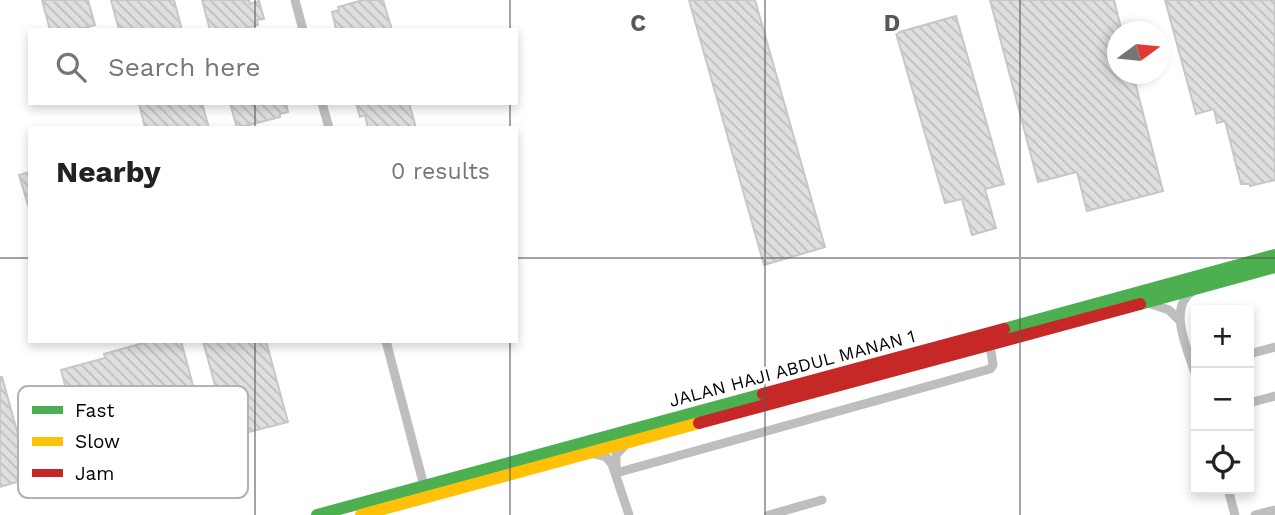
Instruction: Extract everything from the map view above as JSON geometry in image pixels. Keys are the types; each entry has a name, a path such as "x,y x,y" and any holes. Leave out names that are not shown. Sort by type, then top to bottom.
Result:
{"street":[{"path":"295,0 302,28"},
{"path":"323,105 329,126"},
{"name":"JALAN HAJI ABDUL MANAN 1","path":"317,515 1275,255"},
{"name":"JALAN HAJI ABDUL MANAN 1","path":"361,515 628,442 991,351 1143,303 1275,267"},
{"path":"1194,368 1181,323 1181,305 1184,298 1200,288"},
{"path":"1143,303 1169,310 1181,323"},
{"path":"387,343 424,486"},
{"path":"1254,353 1275,347"},
{"path":"616,473 990,369 993,365 991,351"},
{"path":"1254,402 1275,396"},
{"path":"616,473 616,455 628,442"},
{"path":"588,453 606,457 616,473 629,515"},
{"path":"1229,494 1235,515"},
{"path":"769,515 822,500"},
{"path":"1255,515 1275,510"}],"building":[{"path":"42,0 88,0 95,25 84,28 49,28"},
{"path":"111,0 174,0 181,28 118,28"},
{"path":"202,0 249,0 250,4 259,1 264,19 257,20 258,25 247,28 209,28"},
{"path":"363,0 383,0 391,28 336,28 332,12 339,10 338,7"},
{"path":"689,0 755,0 825,247 764,265"},
{"path":"990,0 1114,0 1119,21 1107,21 1107,84 1136,84 1163,191 1087,211 1077,172 1038,182"},
{"path":"1165,0 1275,0 1275,180 1250,186 1241,184 1225,121 1217,123 1214,109 1196,114"},
{"path":"956,16 1004,184 985,189 996,228 972,235 962,199 945,203 896,33"},
{"path":"139,105 203,105 208,126 145,126"},
{"path":"231,105 286,105 288,112 280,114 280,117 236,126"},
{"path":"357,105 410,105 415,126 368,126 365,115 360,117"},
{"path":"28,173 28,205 19,175"},
{"path":"143,343 182,343 193,386 65,386 61,370 105,358 104,354"},
{"path":"204,343 267,343 288,422 248,432 248,386 215,386"},
{"path":"2,377 18,435 18,482 0,487"}],"traffic: fast":[{"path":"1004,329 1275,255"},
{"path":"1140,304 1275,267"},
{"path":"317,515 763,394"}],"traffic: slow":[{"path":"361,515 699,423"}],"traffic: jam":[{"path":"699,423 1140,304"},
{"path":"763,394 1004,329"}]}
